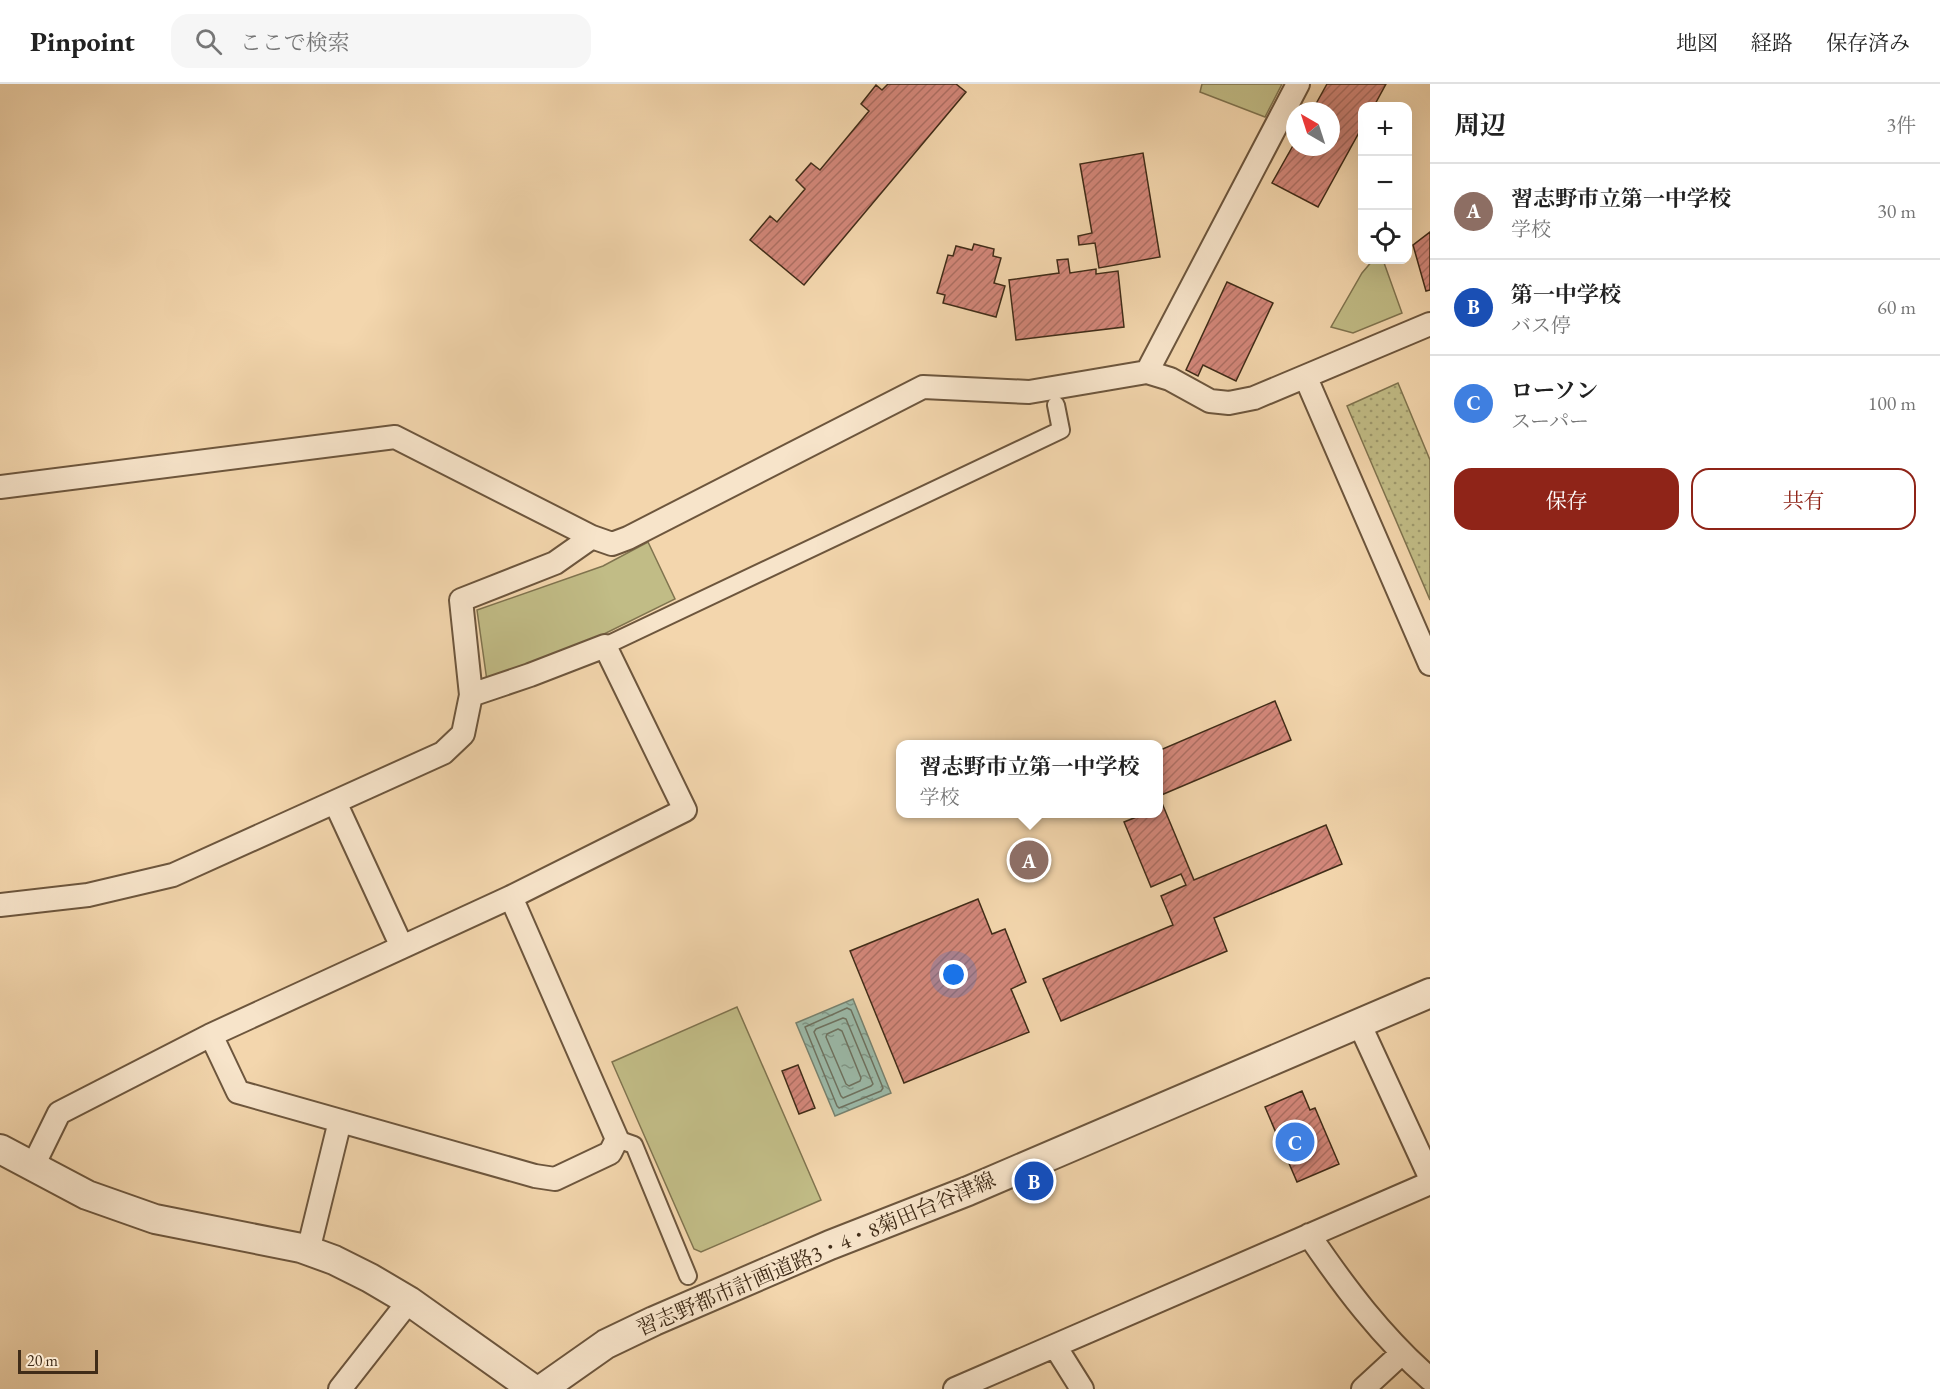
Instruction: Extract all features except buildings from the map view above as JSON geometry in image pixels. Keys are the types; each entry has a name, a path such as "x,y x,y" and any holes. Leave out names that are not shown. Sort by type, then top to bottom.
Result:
{"street":[{"path":"1147,372 1298,84"},
{"path":"0,487 395,437 592,537 612,544 628,538 923,387 1029,392 1147,372 1170,379 1210,401 1229,403 1254,398 1306,378 1430,324"},
{"path":"1306,378 1430,664"},
{"path":"471,695 605,646 1061,430 1056,405"},
{"path":"0,905 88,895 173,875 443,753 463,734 471,695 460,600 555,563 592,537"},
{"path":"33,1166 59,1113 211,1035 511,897 685,810 605,646"},
{"path":"335,802 402,947"},
{"path":"511,897 617,1139 634,1145 688,1276"},
{"name":"習志野都市計画道路3・4・8菊田台谷津線","path":"542,1389 606,1344 663,1317 830,1245 968,1191 1430,993"},
{"path":"1359,1023 1430,1177"},
{"path":"211,1035 238,1092 535,1176 555,1179 610,1153 617,1139"},
{"path":"308,1251 340,1121"},
{"path":"0,1149 87,1195 155,1219 308,1251 334,1260 409,1301 533,1389"},
{"path":"956,1389 1430,1183"},
{"path":"1310,1235 1346,1289 1401,1354 1430,1379"},
{"path":"340,1389 409,1301"},
{"path":"1055,1346 1082,1389"},
{"path":"1363,1389 1401,1354"}],"shaded area":[{"path":"1202,84 1282,84 1265,117 1200,92"},
{"path":"1370,264 1384,264 1402,313 1353,333 1331,327"},
{"path":"1398,383 1430,460 1430,600 1347,406"},
{"path":"648,542 675,599 602,635 487,681 477,610 603,566"},
{"path":"737,1007 821,1200 701,1252 694,1249 612,1062"}],"water":[{"path":"853,999 891,1093 835,1116 796,1023"}],"place":[{"name":"習志野市立第一中学校","path":"1029,860"},
{"name":"ローソン","path":"1295,1142"},
{"name":"第一中学校","path":"1034,1181"}]}
